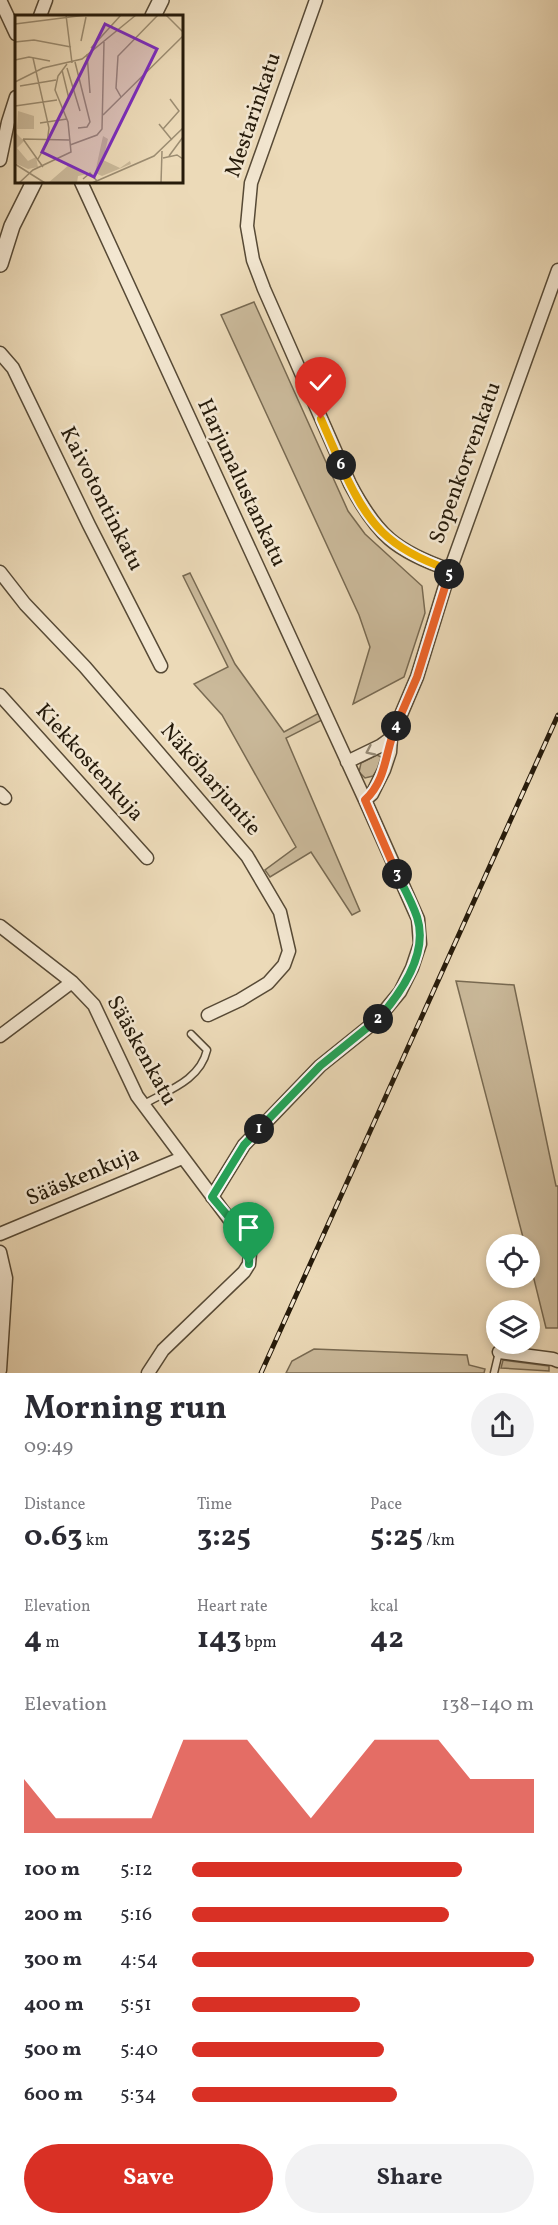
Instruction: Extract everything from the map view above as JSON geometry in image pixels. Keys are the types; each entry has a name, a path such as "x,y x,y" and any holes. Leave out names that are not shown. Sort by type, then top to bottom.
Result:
{"street":[{"path":"0,0 15,32"},
{"path":"40,15 46,0"},
{"path":"154,15 161,0"},
{"name":"Mestarinkatu","path":"316,0 251,183 247,226 253,260 350,484 363,508 379,531 393,543 420,560 450,570"},
{"path":"0,160 15,100"},
{"path":"0,264 12,226 34,183"},
{"name":"Harjunalustankatu","path":"81,183 418,919 420,944 412,968 400,992 376,1021 320,1066 244,1145 212,1197"},
{"name":"Sopenkorvenkatu","path":"365,800 372,794 384,770 390,752 391,738 417,677 450,570 558,270"},
{"name":"Kaivotontinkatu","path":"0,353 13,368 161,666"},
{"name":"Näköharjuntie","path":"0,573 25,604 85,667 247,856 280,912 289,951 284,965 268,983 240,1000 208,1015"},
{"name":"Kiekkostenkuja","path":"0,695 147,858"},
{"path":"347,762 391,738"},
{"name":"Sääskenkatu","path":"0,926 72,982 94,1005 143,1105 239,1231 250,1253 249,1264 244,1272 163,1350 148,1373"},
{"path":"0,1036 72,982"},
{"name":"Sääskenkuja","path":"0,1234 182,1158"},
{"path":"0,1252 6,1278 0,1370"},
{"path":"512,1354 558,1361"}],"lane":[{"path":"143,1105 191,1077 204,1062 207,1050 190,1034"},
{"path":"494,1373 499,1354"}],"shaded area":[{"path":"254,302 348,511 365,534 422,586 425,613 404,677 353,704 370,647 359,615 221,315"},
{"path":"190,573 235,664 284,732 319,713 322,720 286,738 360,911 352,915 311,852 270,877 265,870 296,847 222,715 194,684 228,667 183,576"},
{"path":"377,755 381,757 377,770 373,776 365,778 359,772 361,763"},
{"path":"456,981 514,985 556,1186 558,1186 558,1328 546,1328 536,1288 540,1288 540,1234 522,1234"},
{"path":"314,1349 467,1355 469,1365 485,1369 484,1373 286,1373 292,1361"},
{"path":"503,1360 549,1366 549,1371 501,1368"}],"railway":[{"path":"261,1373 558,715"}],"route":[{"path":"249,1264 250,1253 244,1239 212,1197 244,1145 320,1066 376,1021 386,1010 400,992 412,968 420,944 418,919 365,800 372,794 384,770 390,752 391,738 417,677 450,570 420,560 379,531 350,484 321,419"}]}
